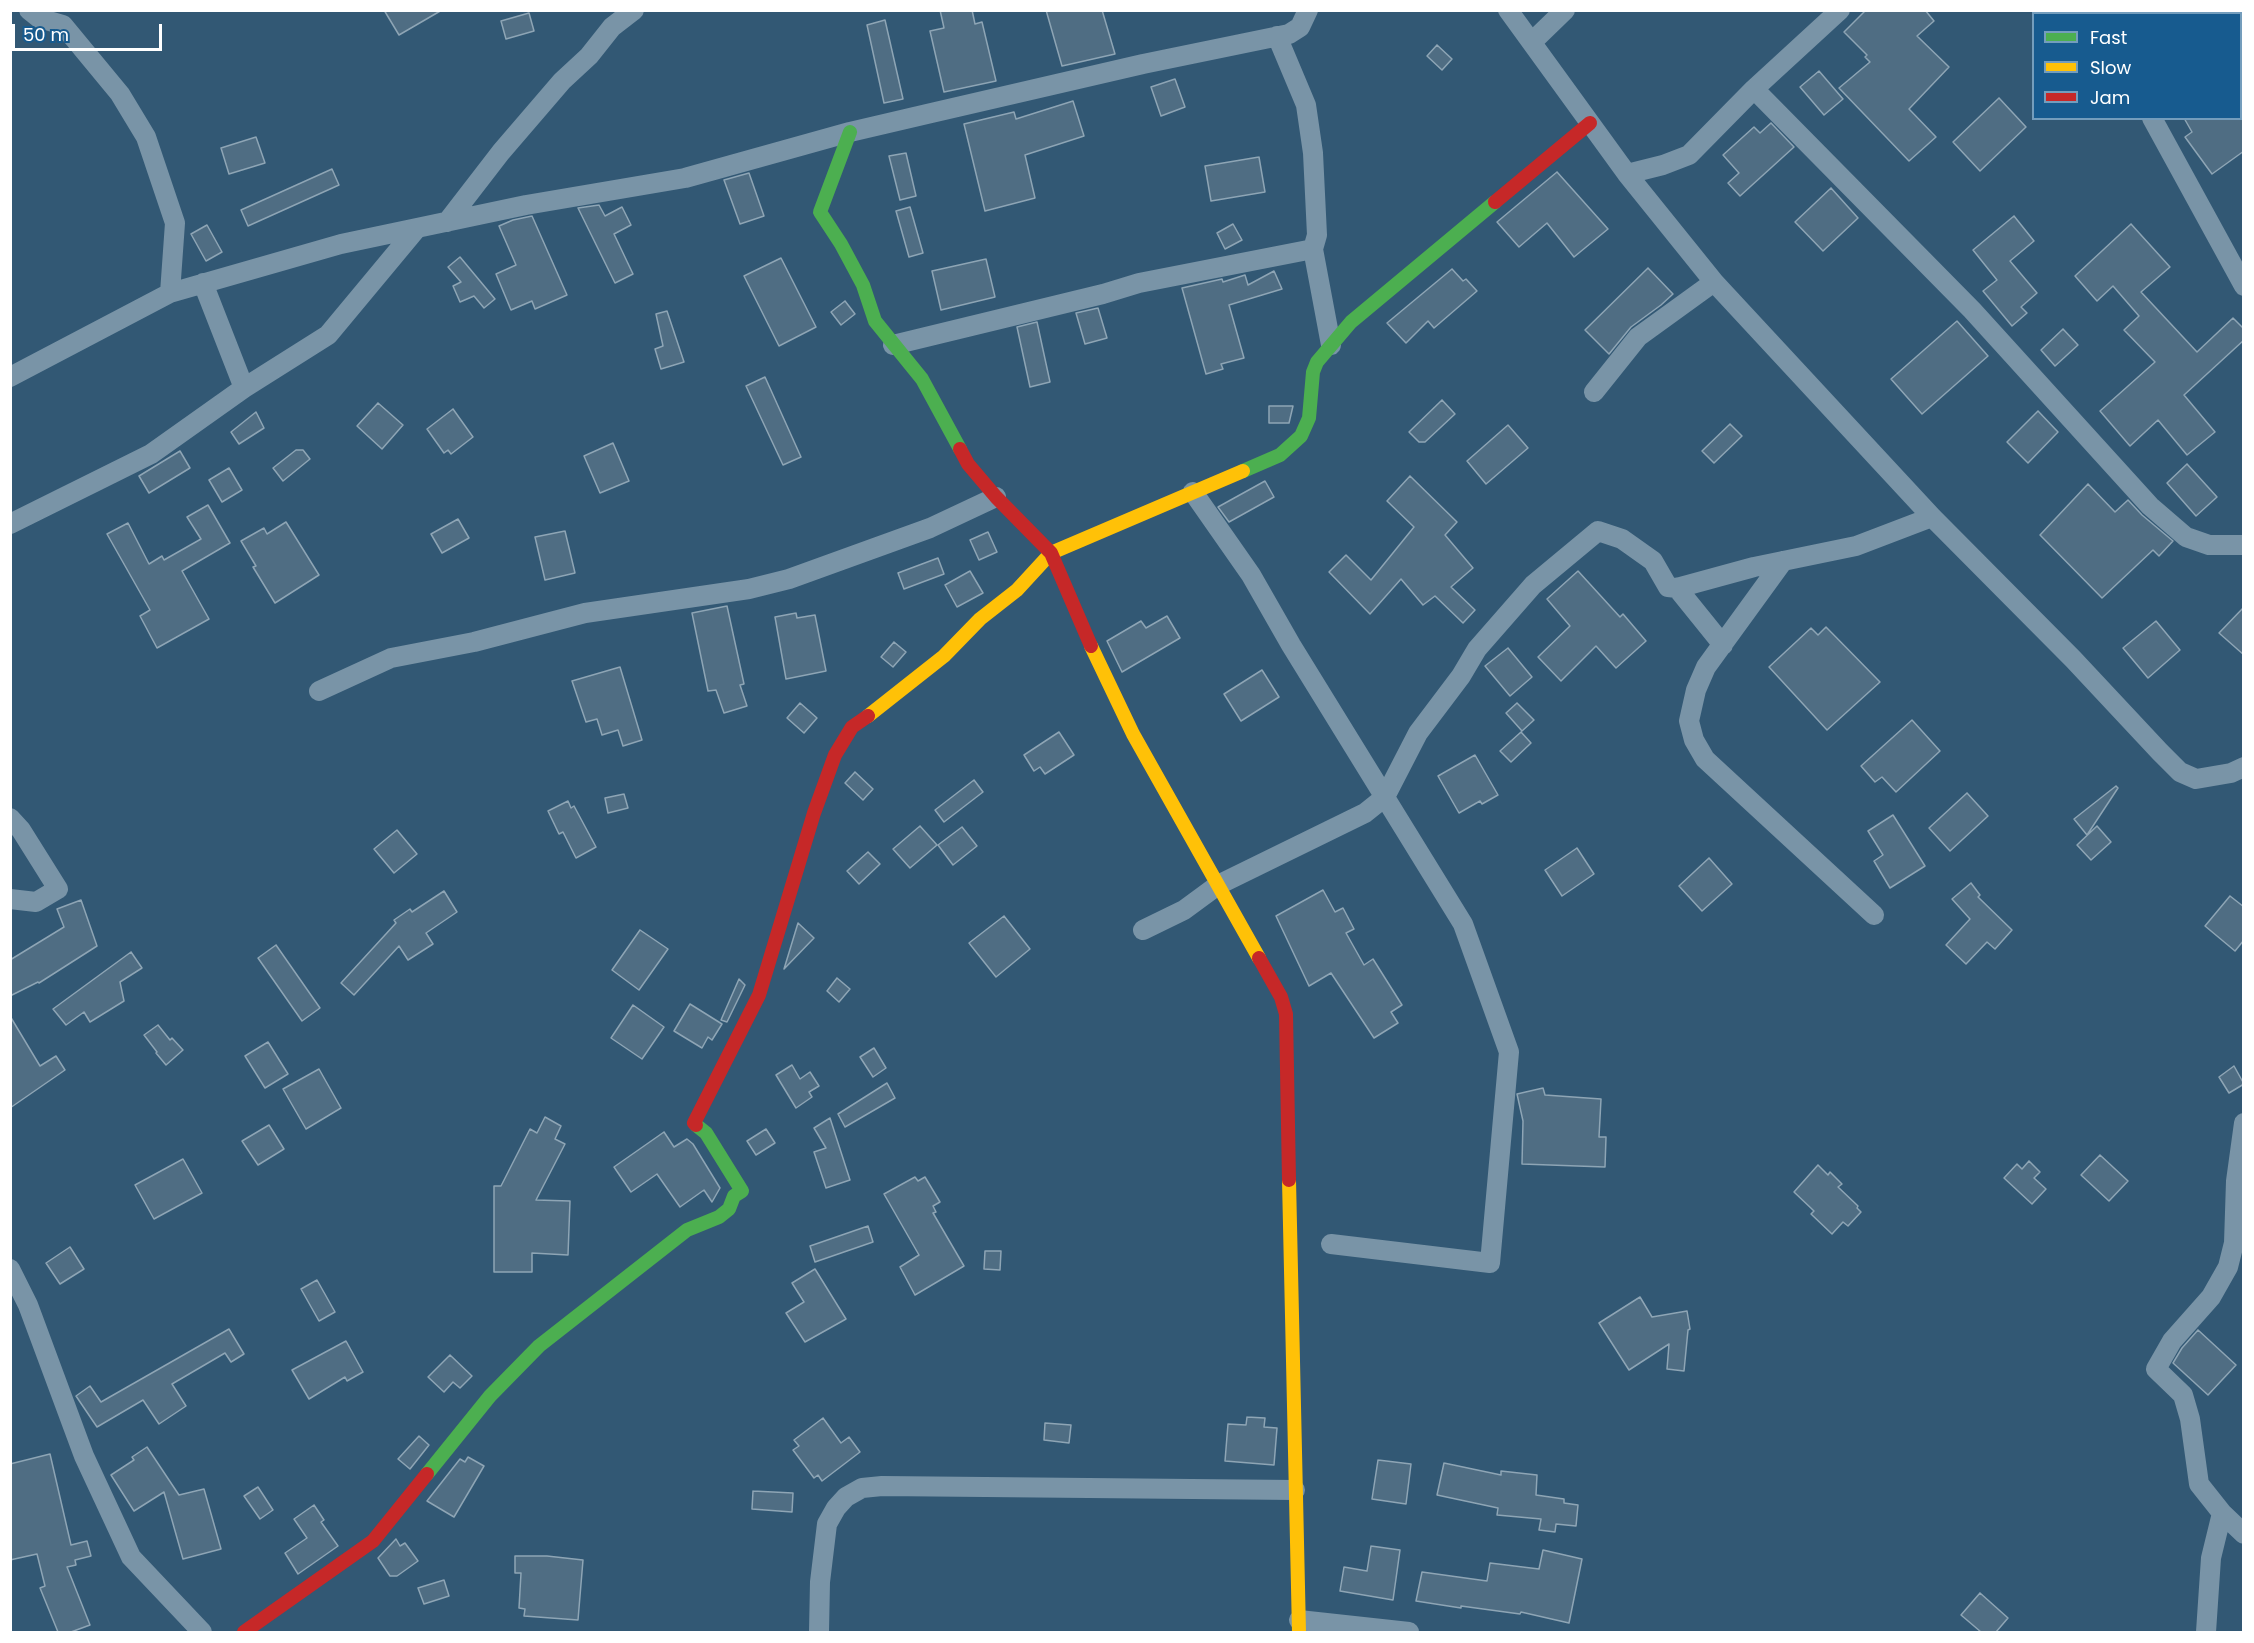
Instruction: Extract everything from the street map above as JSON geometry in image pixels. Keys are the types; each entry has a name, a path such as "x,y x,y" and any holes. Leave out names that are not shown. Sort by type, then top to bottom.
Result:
{"street":[{"path":"29,10 39,18 63,25 120,94 146,137 175,223 170,293"},
{"path":"447,222 501,152 562,81 590,56 612,27 634,10"},
{"path":"10,377 170,293 203,283 341,244 526,205 685,178 850,132 1143,64 1289,34 1300,27 1308,10"},
{"path":"1508,10 1627,174 1714,282 1932,517 2073,659 2180,772 2196,779 2231,773 2244,766"},
{"path":"1532,42 1565,10"},
{"path":"1627,174 1663,165 1689,155 1754,89 1840,10"},
{"path":"1276,36 1306,105 1313,153 1317,235 1313,249 1331,345"},
{"path":"1754,89 1972,310 2151,506 2186,537 2209,545 2244,544"},
{"path":"2153,120 2244,286"},
{"path":"244,1632 373,1541 490,1396 539,1346 687,1230 719,1217 729,1209 734,1196 742,1191 706,1132 694,1122 759,995 814,813 835,755 852,727 944,656 980,619 1017,590 1051,553 1280,455 1301,436 1309,418 1313,372 1317,362 1331,345 1360,315 1590,123"},
{"path":"850,132 819,212 841,244 863,285 875,321 922,379 968,464 996,497 1051,553 1089,642 1133,734 1281,997 1286,1014 1299,1626 1408,1632"},
{"path":"10,524 151,454 244,388 328,335 417,228"},
{"path":"893,345 1103,294 1138,283 1313,249"},
{"path":"1594,392 1638,337 1714,282"},
{"path":"203,283 244,388"},
{"path":"1193,492 1251,575 1291,645 1463,924 1509,1052 1490,1263 1331,1244"},
{"path":"319,691 391,658 474,642 585,613 749,589 789,579 930,528 996,497"},
{"path":"1143,930 1184,910 1218,885 1365,813 1385,797 1418,733 1478,649 1533,585 1598,531 1622,539 1653,561 1668,587 1677,588 1783,561 1856,546 1932,517"},
{"path":"1783,561 1706,667 1696,690 1689,721 1694,740 1705,759 1874,915"},
{"path":"1677,588 1723,645"},
{"path":"10,818 21,830 58,889 36,902 10,899"},
{"path":"2244,1123 2236,1181 2234,1243 2228,1267 2211,1297 2172,1341 2156,1369 2183,1395 2190,1419 2199,1484 2222,1513 2244,1534"},
{"path":"10,1269 28,1305 84,1456 132,1557 202,1632"},
{"path":"819,1632 820,1582 827,1524 836,1508 846,1497 862,1488 893,1486 1295,1490"},
{"path":"2206,1632 2211,1558 2222,1513"}],"building":[{"path":"384,10 442,10 399,35"},
{"path":"940,10 972,10 975,24 982,22 996,81 944,92 930,31 944,28"},
{"path":"1046,10 1102,10 1115,54 1062,66"},
{"path":"1866,10 1925,10 1934,21 1917,36 1949,67 1909,109 1936,137 1909,161 1839,88 1870,62 1865,57 1867,55 1844,32"},
{"path":"529,13 534,31 506,39 501,21"},
{"path":"885,20 903,99 884,103 867,25"},
{"path":"1437,45 1452,59 1442,70 1427,56"},
{"path":"1819,71 1843,99 1824,115 1800,87"},
{"path":"1175,79 1185,107 1161,116 1151,87"},
{"path":"1999,98 2026,127 1980,171 1953,142"},
{"path":"1073,101 1084,136 1025,155 1035,198 985,211 964,124 1014,112 1016,119"},
{"path":"2244,118 2244,151 2212,174 2185,137 2192,132 2185,120 2242,120"},
{"path":"1771,123 1794,147 1740,196 1728,183 1739,173 1723,155 1754,127 1760,133"},
{"path":"256,137 265,163 229,174 221,148"},
{"path":"906,153 916,196 900,200 889,156"},
{"path":"1259,157 1265,192 1211,201 1205,166"},
{"path":"332,169 339,185 248,226 241,210"},
{"path":"1557,172 1608,229 1574,257 1547,223 1519,247 1497,222"},
{"path":"749,173 764,216 740,224 724,180"},
{"path":"1831,188 1858,218 1823,251 1795,222"},
{"path":"599,205 605,216 622,207 631,225 614,234 633,274 615,283 578,208"},
{"path":"910,207 923,253 909,257 896,211"},
{"path":"532,216 567,295 535,309 532,301 511,310 496,274 516,265 499,226"},
{"path":"2014,216 2034,241 2010,261 2037,293 2021,307 2027,313 2012,326 1983,291 1997,280 1973,250"},
{"path":"1233,224 1242,240 1225,249 1217,233"},
{"path":"2131,224 2170,267 2141,292 2197,352 2233,318 2244,329 2244,340 2184,395 2215,432 2187,455 2158,420 2130,446 2100,411 2155,362 2124,330 2139,316 2113,286 2097,301 2075,276"},
{"path":"207,225 222,252 206,261 191,234"},
{"path":"460,257 495,299 484,308 474,296 460,302 453,286 461,282 448,267"},
{"path":"781,258 816,327 779,346 744,276"},
{"path":"986,259 995,297 941,310 932,271"},
{"path":"1648,268 1673,294 1631,327 1609,354 1585,330"},
{"path":"1452,269 1477,291 1434,328 1428,321 1406,343 1387,323"},
{"path":"1274,271 1282,289 1229,305 1244,358 1221,364 1223,369 1206,374 1182,288 1222,279 1223,282 1245,275 1248,285"},
{"path":"845,301 855,314 841,325 831,312"},
{"path":"1098,308 1107,338 1085,344 1076,313"},
{"path":"667,311 684,362 661,369 655,349 663,346 656,314"},
{"path":"1957,321 1988,356 1922,414 1891,379"},
{"path":"1037,322 1050,382 1030,387 1017,327"},
{"path":"2063,329 2078,345 2055,366 2041,350"},
{"path":"765,377 801,457 783,465 746,386"},
{"path":"1442,400 1455,414 1425,442 1419,442 1409,432"},
{"path":"378,403 403,425 382,449 357,426"},
{"path":"1269,406 1293,406 1289,423 1269,423"},
{"path":"453,409 473,437 451,454 448,450 444,453 427,429"},
{"path":"2038,411 2058,432 2028,463 2007,442"},
{"path":"256,412 264,428 239,444 231,432"},
{"path":"1730,424 1742,436 1714,463 1702,451"},
{"path":"1508,425 1528,448 1486,484 1467,461"},
{"path":"613,443 629,481 600,493 584,456"},
{"path":"296,450 303,450 310,459 283,481 273,468"},
{"path":"180,451 190,468 149,493 139,476"},
{"path":"2187,464 2217,497 2196,516 2167,483"},
{"path":"229,468 242,490 222,502 209,480"},
{"path":"1410,476 1457,522 1445,535 1473,568 1451,587 1475,610 1463,623 1435,596 1423,605 1401,579 1370,614 1329,572 1346,555 1371,580 1414,527 1387,501"},
{"path":"1265,481 1274,497 1229,522 1218,507"},
{"path":"2088,484 2115,512 2128,500 2173,541 2159,556 2153,550 2102,598 2040,535"},
{"path":"208,505 230,543 182,571 209,619 157,648 140,616 150,610 107,534 128,523 149,564 162,556 164,560 201,539 187,517"},
{"path":"458,519 469,538 442,553 431,534"},
{"path":"286,522 319,575 275,603 253,567 256,566 241,541 264,528 267,534"},
{"path":"565,531 575,573 545,580 535,537"},
{"path":"988,532 997,552 979,560 970,540"},
{"path":"938,558 944,574 904,589 898,573"},
{"path":"970,571 983,593 957,607 945,585"},
{"path":"1578,571 1620,617 1623,614 1646,641 1616,668 1596,646 1561,681 1538,657 1570,626 1547,599"},
{"path":"727,606 744,684 740,685 747,706 724,713 716,690 708,691 692,613"},
{"path":"2244,607 2244,655 2219,633"},
{"path":"796,613 797,618 815,615 826,671 786,679 775,617"},
{"path":"1167,616 1180,638 1122,672 1107,641 1141,621 1146,628"},
{"path":"2156,621 2180,650 2148,678 2123,648"},
{"path":"1826,627 1880,682 1827,730 1769,667 1811,628 1818,635"},
{"path":"894,642 906,652 893,667 881,657"},
{"path":"1508,648 1532,677 1510,696 1485,666"},
{"path":"620,667 642,740 623,746 618,730 602,735 597,719 586,722 572,681"},
{"path":"1262,670 1279,697 1241,721 1224,694"},
{"path":"800,703 817,718 804,733 787,718"},
{"path":"1517,703 1534,720 1522,731 1506,713"},
{"path":"1912,720 1940,751 1896,792 1882,777 1875,782 1861,766"},
{"path":"1059,732 1074,755 1045,774 1040,767 1034,771 1024,755"},
{"path":"1521,732 1531,743 1511,762 1500,751"},
{"path":"1475,755 1498,795 1482,804 1480,801 1459,813 1438,776"},
{"path":"855,772 873,789 863,800 845,783"},
{"path":"974,780 983,792 944,822 935,810"},
{"path":"2116,786 2118,788 2087,835 2074,819"},
{"path":"1967,793 1988,816 1950,851 1929,828"},
{"path":"624,794 628,808 608,813 605,798"},
{"path":"568,801 571,808 574,806 596,847 576,858 563,832 559,834 548,811"},
{"path":"1893,815 1925,866 1890,888 1874,861 1883,855 1868,831"},
{"path":"920,826 937,845 910,868 893,849"},
{"path":"2097,826 2111,842 2091,860 2077,845"},
{"path":"962,827 977,846 953,865 938,845"},
{"path":"397,830 417,854 394,873 374,849"},
{"path":"1577,848 1594,874 1562,896 1545,870"},
{"path":"868,852 880,864 859,884 847,871"},
{"path":"1709,858 1732,884 1702,911 1679,886"},
{"path":"1971,883 1980,895 1978,897 2012,930 1995,949 1987,942 1966,964 1946,945 1970,919 1952,899"},
{"path":"1323,890 1335,912 1343,908 1354,929 1346,933 1364,965 1373,959 1402,1005 1391,1012 1398,1023 1374,1038 1331,973 1309,986 1276,916"},
{"path":"444,891 457,912 426,933 433,944 408,960 399,946 354,995 341,983 396,923 394,920 410,909 412,912"},
{"path":"2230,896 2244,907 2244,940 2235,951 2205,926"},
{"path":"81,900 97,946 39,983 10,996 10,960 64,927 57,909"},
{"path":"1004,916 1030,949 996,977 969,943"},
{"path":"798,923 814,938 784,969"},
{"path":"640,930 668,949 639,990 612,970"},
{"path":"276,945 320,1008 302,1021 258,958"},
{"path":"131,952 142,968 120,982 124,1001 90,1022 84,1012 66,1025 53,1009"},
{"path":"837,978 850,989 839,1002 827,991"},
{"path":"739,979 745,985 727,1022 721,1020"},
{"path":"690,1004 722,1024 712,1040 708,1037 702,1048 674,1031"},
{"path":"633,1005 664,1027 642,1059 611,1038"},
{"path":"10,1016 40,1066 56,1056 65,1070 10,1108"},
{"path":"158,1025 170,1040 172,1038 183,1050 166,1065 144,1035"},
{"path":"268,1042 288,1074 265,1088 245,1056"},
{"path":"874,1048 886,1068 873,1077 860,1057"},
{"path":"792,1065 800,1079 810,1072 819,1086 809,1092 812,1097 796,1108 776,1075"},
{"path":"2234,1066 2244,1084 2229,1093 2219,1077"},
{"path":"319,1069 341,1108 306,1129 283,1089"},
{"path":"887,1083 895,1098 845,1127 838,1114"},
{"path":"1543,1088 1545,1095 1601,1099 1599,1137 1606,1137 1605,1167 1522,1164 1523,1121 1517,1094"},
{"path":"545,1117 561,1126 555,1139 565,1144 536,1200 570,1201 568,1255 532,1253 532,1272 494,1272 494,1186 501,1186 530,1129 537,1133"},
{"path":"830,1118 850,1180 826,1188 814,1152 826,1148 814,1128"},
{"path":"269,1125 284,1149 258,1165 242,1141"},
{"path":"766,1129 775,1143 756,1155 747,1141"},
{"path":"664,1132 674,1147 687,1139 693,1144 720,1188 712,1202 704,1190 680,1207 657,1174 631,1192 614,1167"},
{"path":"2100,1155 2128,1181 2109,1201 2081,1175"},
{"path":"183,1159 202,1193 154,1219 135,1185"},
{"path":"2029,1161 2040,1172 2034,1178 2046,1189 2032,1204 2004,1178 2017,1164 2022,1169"},
{"path":"1818,1165 1828,1175 1830,1172 1842,1184 1838,1187 1858,1206 1861,1212 1848,1226 1843,1222 1832,1234 1811,1214 1814,1211 1794,1192"},
{"path":"915,1177 918,1181 925,1177 940,1202 933,1206 936,1212 933,1213 964,1266 915,1295 900,1267 919,1255 884,1194"},
{"path":"868,1226 873,1242 815,1262 810,1246"},
{"path":"70,1247 84,1269 60,1284 46,1263"},
{"path":"985,1251 1001,1251 1000,1270 984,1269"},
{"path":"815,1269 846,1319 805,1342 786,1313 804,1302 792,1283"},
{"path":"317,1280 335,1312 319,1321 301,1289"},
{"path":"1640,1297 1652,1317 1687,1311 1690,1329 1688,1330 1684,1371 1667,1369 1669,1344 1629,1370 1599,1323"},
{"path":"229,1329 244,1354 231,1362 225,1353 172,1384 186,1406 159,1424 143,1400 97,1427 76,1396 90,1386 101,1402"},
{"path":"2198,1330 2236,1365 2208,1395 2173,1363 2182,1348"},
{"path":"346,1341 363,1372 347,1381 345,1377 309,1399 292,1370"},
{"path":"450,1355 472,1376 460,1388 453,1382 444,1392 428,1377"},
{"path":"1247,1417 1265,1418 1264,1427 1277,1428 1274,1465 1225,1461 1228,1424 1246,1425"},
{"path":"823,1418 841,1443 849,1437 860,1452 822,1481 818,1475 814,1478 793,1450 799,1446 794,1440"},
{"path":"1045,1423 1071,1425 1069,1443 1044,1440"},
{"path":"419,1436 429,1445 410,1469 398,1459"},
{"path":"147,1447 179,1495 204,1489 221,1549 183,1559 164,1492 134,1511 111,1475 134,1460 132,1457"},
{"path":"50,1454 71,1545 87,1541 91,1556 75,1560 76,1565 67,1567 90,1625 71,1632 58,1632 40,1588 45,1586 37,1554 10,1560 10,1464"},
{"path":"468,1457 484,1466 454,1517 427,1501 460,1459 465,1462"},
{"path":"1378,1460 1411,1464 1406,1504 1372,1499"},
{"path":"1444,1463 1501,1475 1501,1471 1537,1475 1536,1495 1564,1499 1564,1503 1578,1505 1576,1526 1556,1524 1555,1532 1539,1530 1541,1519 1497,1515 1498,1508 1437,1495"},
{"path":"258,1487 273,1510 260,1519 244,1496"},
{"path":"753,1491 793,1493 792,1512 752,1509"},
{"path":"314,1505 324,1520 321,1522 338,1546 298,1574 285,1553 307,1538 294,1519"},
{"path":"396,1539 400,1546 405,1543 418,1561 397,1576 390,1576 378,1558"},
{"path":"1371,1546 1400,1550 1393,1600 1340,1591 1344,1567 1367,1571"},
{"path":"1543,1550 1582,1559 1569,1623 1521,1612 1520,1614 1461,1606 1461,1608 1416,1601 1422,1572 1487,1581 1490,1563 1539,1569"},
{"path":"515,1556 547,1556 583,1560 578,1620 524,1616 525,1609 519,1608 521,1573 515,1573"},
{"path":"444,1580 449,1596 424,1604 418,1588"},
{"path":"1980,1593 2008,1618 1996,1632 1981,1632 1961,1615"}],"traffic: fast":[{"path":"850,132 820,212 841,244 863,285 875,321 922,379 960,449"},
{"path":"1243,471 1280,455 1301,436 1309,418 1313,372 1317,362 1351,322 1495,202"},
{"path":"427,1474 490,1396 539,1346 687,1230 719,1217 729,1209 734,1196 742,1191 706,1133 696,1125"}],"traffic: slow":[{"path":"868,716 944,656 980,619 1017,590 1051,553 1243,471"},
{"path":"1091,646 1133,734 1259,958"},
{"path":"1289,1180 1299,1632"}],"traffic: jam":[{"path":"1495,202 1590,123"},
{"path":"960,449 968,464 996,497 1051,553 1091,646"},
{"path":"696,1125 694,1123 759,995 814,813 835,755 852,727 868,716"},
{"path":"1259,958 1281,997 1286,1014 1289,1180"},
{"path":"244,1632 373,1541 427,1474"}]}
